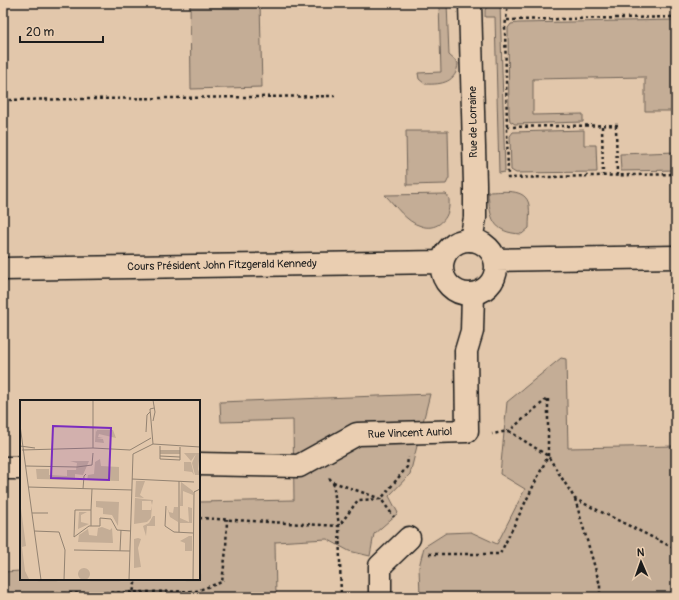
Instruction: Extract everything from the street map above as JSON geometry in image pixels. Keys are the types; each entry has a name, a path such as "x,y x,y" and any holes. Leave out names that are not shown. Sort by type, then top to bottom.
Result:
{"street":[{"name":"Rue de Lorraine","path":"470,3 475,184 475,218 471,240"},
{"path":"463,240 471,240 484,244 493,254 495,260 496,268 492,282 480,292 464,294 457,291 444,280 442,262 444,255 449,248 463,240"},
{"path":"495,260 676,257"},
{"name":"Cours Président John Fitzgerald Kennedy","path":"3,269 442,262"},
{"name":"Rue Vincent Auriol","path":"200,464 299,466 358,434 467,430 466,350 472,331 473,294"},
{"path":"3,468 20,468"},
{"path":"380,597 380,566 409,538"}],"path":[{"path":"508,3 505,28 508,178 676,174"},
{"path":"507,20 676,17"},
{"path":"3,100 336,96"},
{"path":"507,128 618,125 617,175"},
{"path":"602,126 603,176"},
{"path":"486,435 509,431 548,398 548,456"},
{"path":"509,431 548,456 575,499 600,585 600,597"},
{"path":"309,461 333,482 381,499 407,467 409,454"},
{"path":"333,482 339,526 341,597"},
{"path":"575,499 676,549"},
{"path":"3,595 196,591 222,582 226,550 227,519"},
{"path":"132,597 136,580"}],"shaded area":[{"path":"190,3 260,3 262,87 191,89"},
{"path":"439,3 447,3 449,55 458,63 457,69 452,78 448,81 437,84 425,84 419,79 418,73 441,72"},
{"path":"489,3 500,3 505,172 499,173 495,17 485,17 485,10"},
{"path":"676,20 676,111 645,111 645,77 533,79 533,115 583,114 583,122 515,124 510,121 508,28 511,24"},
{"path":"584,130 584,145 596,145 597,172 516,173 511,170 510,136 513,132"},
{"path":"406,131 448,131 449,178 446,184 407,185"},
{"path":"676,152 676,170 621,171 620,154"},
{"path":"506,191 523,195 527,199 529,205 529,228 522,234 504,231 499,227 494,222 492,216 488,192"},
{"path":"446,194 449,201 449,206 446,216 440,224 431,227 421,226 411,221 385,195"},
{"path":"561,358 566,359 568,448 676,446 676,597 420,597 419,567 424,547 446,533 471,532 497,544 525,489 500,474 507,402"},
{"path":"430,394 410,474 389,496 398,513 374,534 370,556 349,551 327,539 275,542 276,597 3,597 3,572 20,571 20,580 200,580 200,502 294,500 293,420 221,422 220,402"}]}
